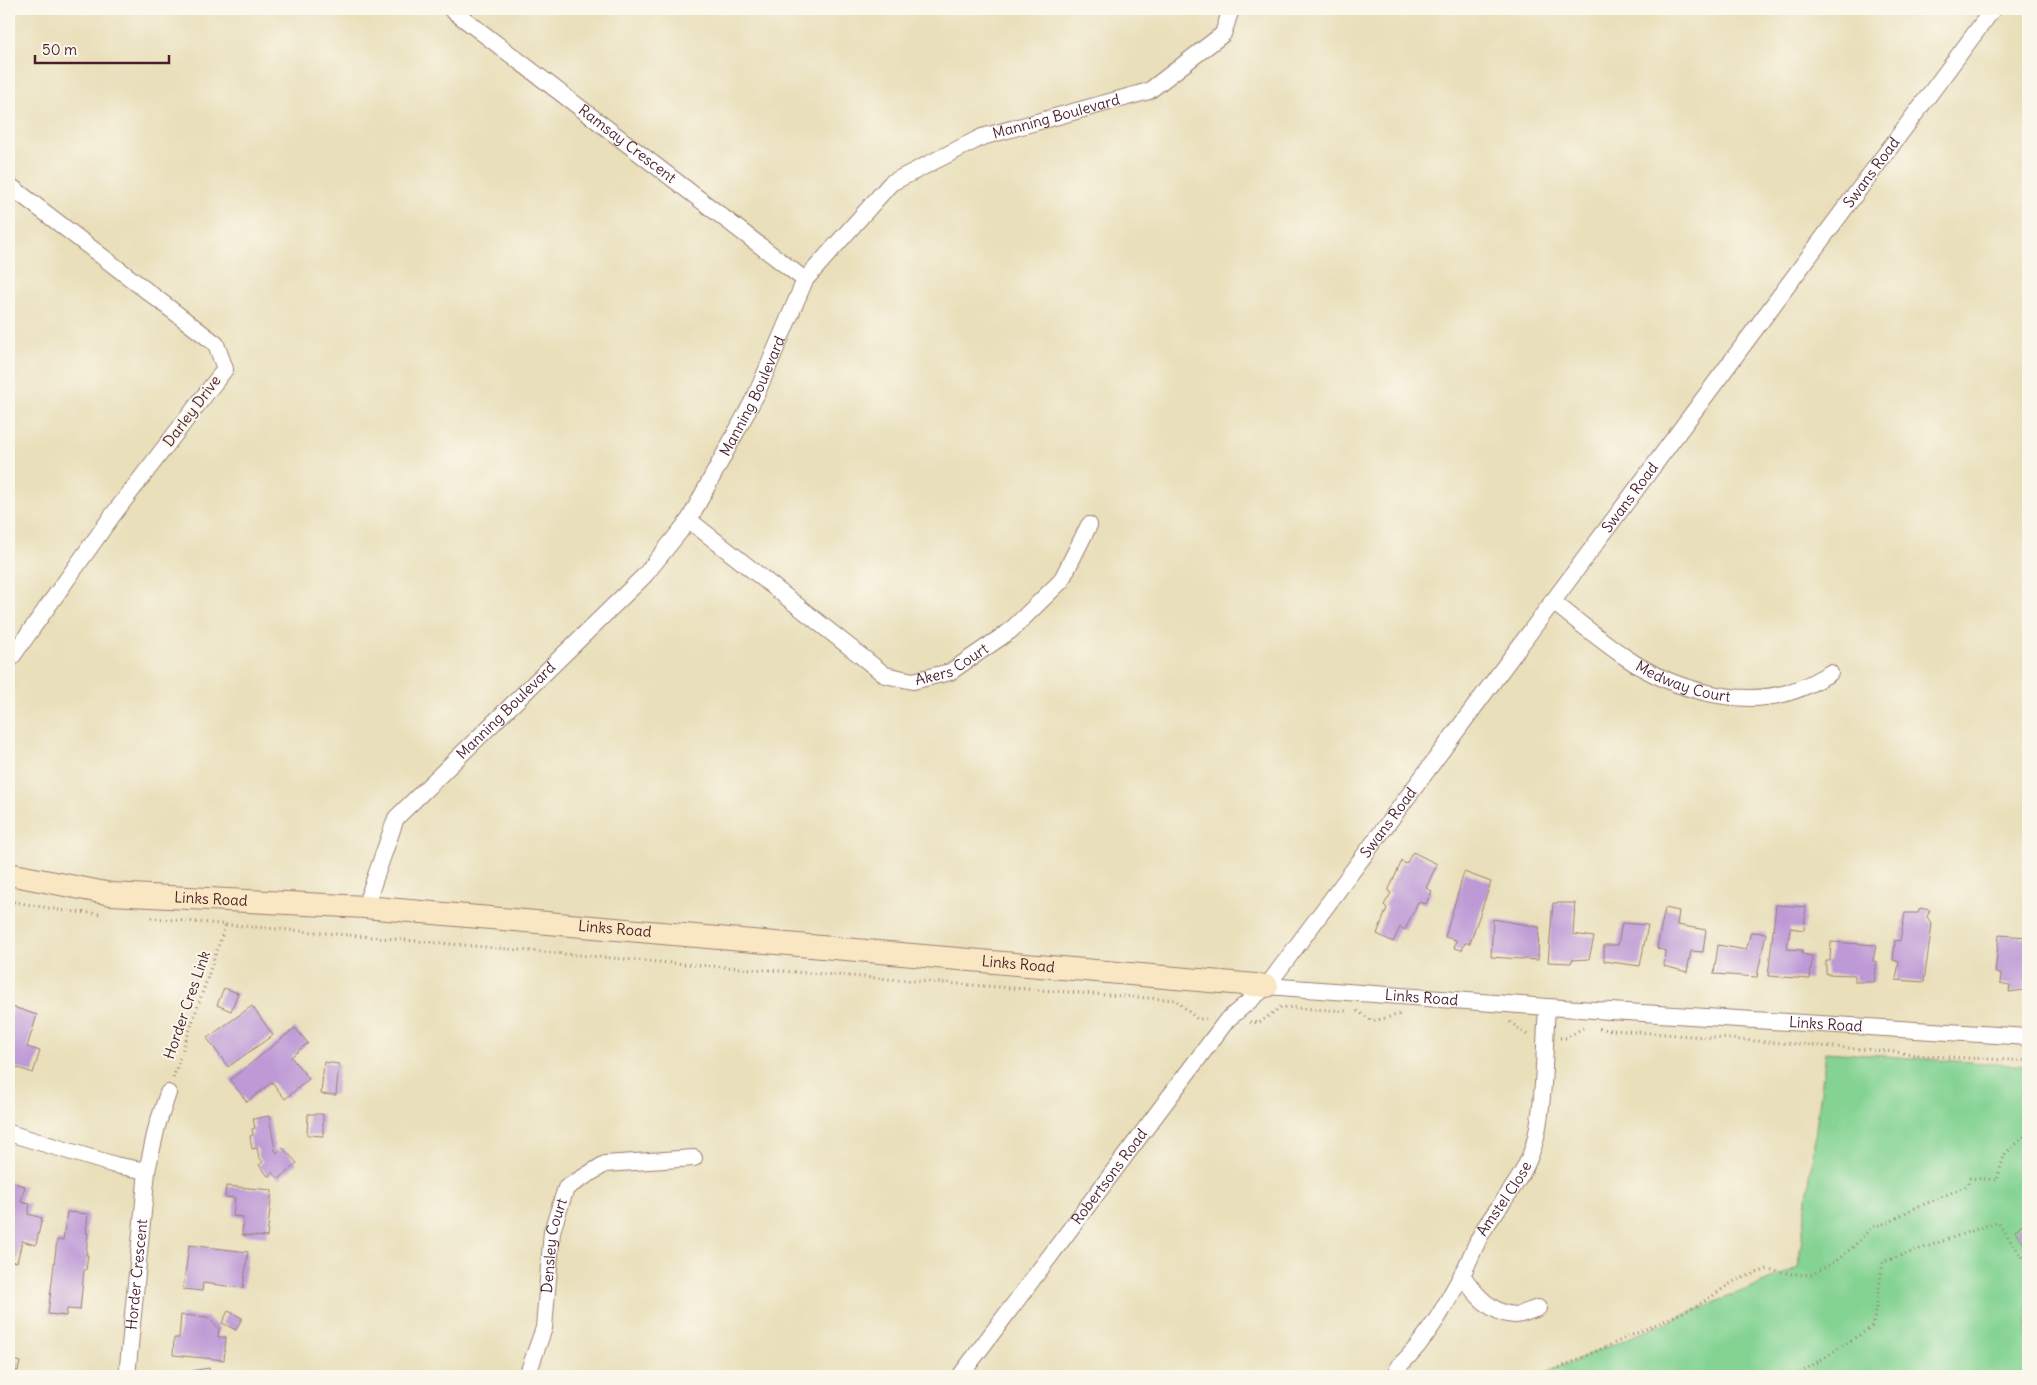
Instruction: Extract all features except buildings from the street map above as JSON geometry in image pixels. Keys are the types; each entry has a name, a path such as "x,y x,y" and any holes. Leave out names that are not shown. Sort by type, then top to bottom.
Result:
{"street":[{"name":"Ramsay Crescent","path":"451,9 805,280"},
{"name":"Manning Boulevard","path":"365,907 396,818 645,575 689,520 756,395 805,280 891,183 982,137 1149,91 1222,34 1231,9"},
{"name":"Swans Road","path":"1267,986 1993,9"},
{"name":"Darley Drive","path":"9,185 216,344 224,369 112,516 9,661"},
{"name":"Akers Court","path":"689,520 885,676 913,681 950,672 1010,631 1061,581 1089,525"},
{"name":"Medway Court","path":"1552,601 1626,658 1665,679 1710,695 1753,699 1796,691 1830,673"},
{"name":"Links Road","path":"9,874 111,894 365,907 1267,986 1547,1007 2028,1037"},
{"name":"Robertsons Road","path":"960,1376 1227,1020 1267,986"},
{"name":"Amstel Close","path":"1398,1367 1416,1351 1425,1337 1462,1275 1484,1229 1513,1190 1526,1165 1536,1137 1540,1107 1547,1007"},
{"name":"Horder Crescent","path":"127,1376 147,1171 157,1126 168,1093"},
{"path":"9,1133 115,1165 147,1171"},
{"name":"Densley Court","path":"527,1376 544,1328 552,1231 566,1188 605,1164 694,1158"},
{"path":"1462,1275 1471,1289 1498,1311 1516,1315 1538,1308"}],"path":[{"path":"9,901 65,911 103,914"},
{"path":"150,918 658,962 1176,1000 1197,1019 1259,1023 1281,1007 1359,1012 1374,1021 1406,1013"},
{"name":"Horder Cres Link","path":"168,1093 226,924"},
{"path":"1501,1021 1510,1021 1532,1037 1544,1038 1566,1038 1580,1027 1887,1051 1927,1056 2028,1061"},
{"path":"1540,1376 1697,1306 1736,1280 1768,1269 1792,1274 1811,1275 1852,1248 1872,1227 1890,1222 1908,1211 1967,1186 1970,1178 1997,1180 2004,1155 2028,1133"},
{"path":"1796,1376 1873,1326 1884,1262 1997,1222 2028,1264"}],"green space":[{"path":"1826,1052 2028,1066 2028,1376 1537,1376 1798,1268"}]}
